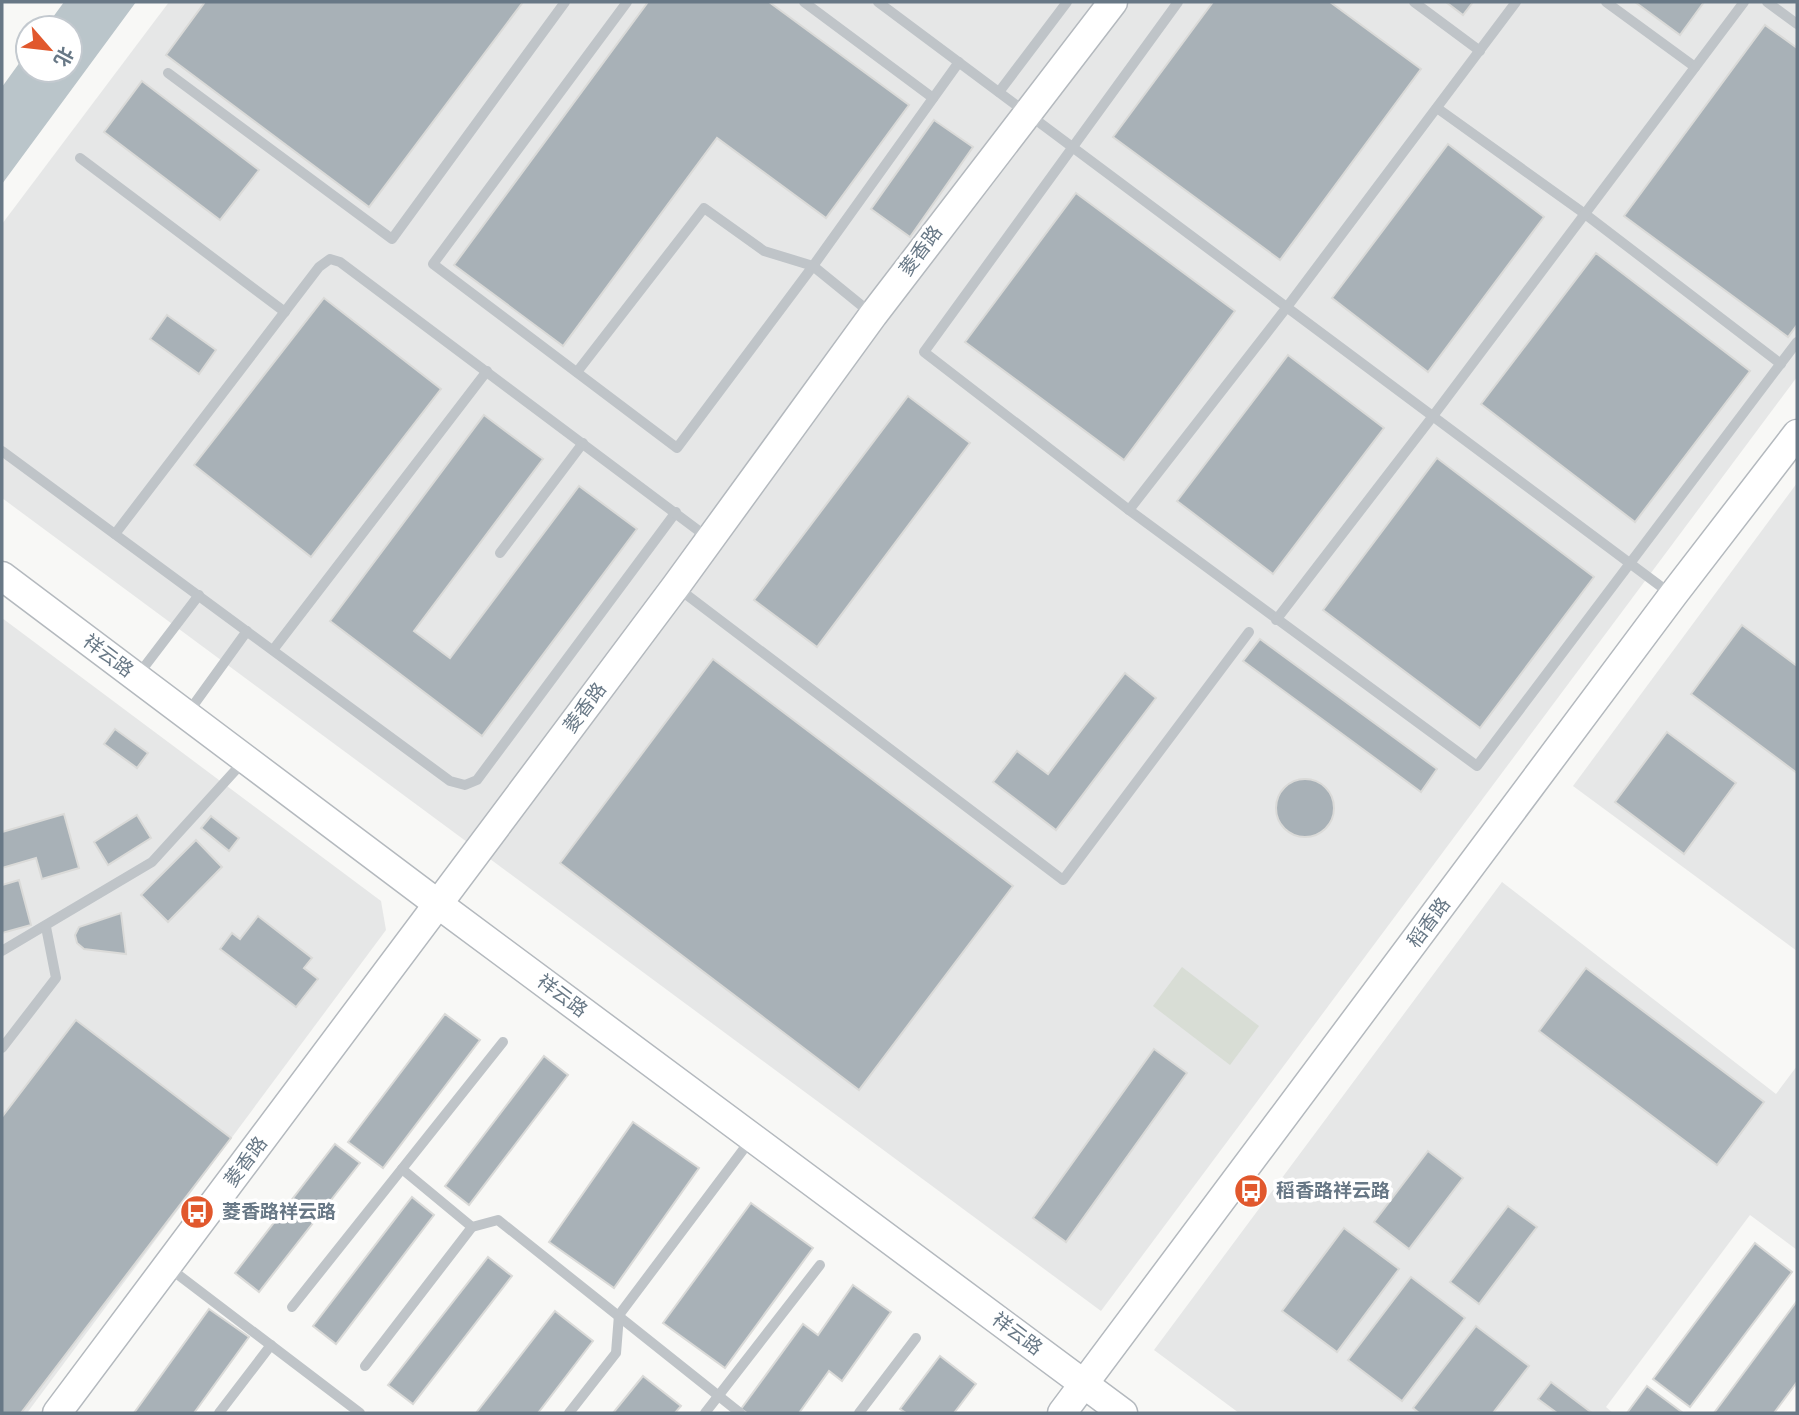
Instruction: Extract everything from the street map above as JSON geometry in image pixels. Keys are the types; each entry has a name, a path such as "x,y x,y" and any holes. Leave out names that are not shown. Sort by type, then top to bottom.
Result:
{"street":[{"name":"菱香路","path":"57,1413 676,586 873,314 1113,2"},
{"name":"稻香路","path":"1062,1413 1797,434"},
{"name":"祥云路","path":"2,576 1123,1413"}],"lane":[{"path":"168,73 392,239 565,2"},
{"path":"627,2 433,264 677,448 813,266 959,62"},
{"path":"804,2 933,99"},
{"path":"878,2 1673,596"},
{"path":"999,92 1068,2"},
{"path":"1178,2 924,352 1129,510 1477,766 1797,342"},
{"path":"1414,2 1480,51"},
{"path":"1129,510 1287,307 1516,2"},
{"path":"1606,2 1695,67"},
{"path":"1276,620 1744,2"},
{"path":"1767,2 1797,24"},
{"path":"1437,108 1585,214 1781,364"},
{"path":"80,158 285,312"},
{"path":"577,372 704,208 764,251 813,266 873,314"},
{"path":"115,534 319,267 330,260 340,262 710,539"},
{"path":"273,650 487,371"},
{"path":"500,553 583,443"},
{"path":"2,451 450,781 465,785 477,780 676,512"},
{"path":"676,586 1063,880 1249,632"},
{"path":"136,677 199,595"},
{"path":"187,714 247,631"},
{"path":"2,951 152,862 245,759"},
{"path":"2,1048 56,978 46,927"},
{"path":"292,1307 503,1042"},
{"path":"569,1413 616,1353 619,1315 753,1138"},
{"path":"402,1169 472,1227"},
{"path":"365,1366 472,1227 498,1220 740,1413"},
{"path":"705,1413 820,1265"},
{"path":"167,1266 360,1413"},
{"path":"859,1413 916,1338"},
{"path":"219,1413 271,1345"}],"shaded area":[{"path":"64,2 136,2 84,73 84,14 55,14"},
{"path":"169,2 1797,2 1797,377 1101,1311 2,498 2,224"},
{"path":"14,70 14,84 76,84 2,184 2,87"},
{"path":"1797,483 1797,951 1573,786"},
{"path":"2,618 381,901 386,930 27,1413 2,1413"},
{"path":"1502,882 1776,1094 1797,1066 1797,1250 1750,1215 1606,1407 1613,1413 1239,1413 1154,1350"},
{"path":"1182,967 1259,1026 1230,1065 1153,1006"}],"building":[{"path":"205,2 523,2 369,207 166,55"},
{"path":"648,2 769,2 909,105 826,218 717,138 563,346 454,265"},
{"path":"1213,2 1330,2 1421,69 1280,260 1113,137"},
{"path":"1446,2 1473,2 1463,15"},
{"path":"1635,2 1704,2 1680,35"},
{"path":"1765,25 1797,48 1797,325 1788,337 1624,216"},
{"path":"142,81 259,170 220,220 104,132"},
{"path":"934,120 973,147 910,237 871,209"},
{"path":"1448,144 1544,217 1428,372 1332,298"},
{"path":"1076,193 1235,311 1124,460 965,342"},
{"path":"1596,253 1750,371 1635,522 1481,404"},
{"path":"324,298 441,389 311,557 194,465"},
{"path":"167,315 216,350 199,374 150,339"},
{"path":"1288,355 1384,428 1273,574 1177,501"},
{"path":"908,396 970,443 817,647 754,600"},
{"path":"484,415 543,459 414,631 450,658 579,486 637,529 482,736 330,621"},
{"path":"1437,458 1594,577 1480,728 1323,610"},
{"path":"1742,625 1797,666 1797,773 1691,694"},
{"path":"1260,639 1437,769 1421,792 1243,661"},
{"path":"713,659 1013,886 859,1090 560,863"},
{"path":"1125,673 1156,698 1056,830 993,782 1017,751 1048,774"},
{"path":"115,729 148,753 137,768 104,744"},
{"path":"1667,732 1736,783 1684,854 1615,802"},
{"path":"1305,779 1316,781 1329,792 1334,808 1332,819 1321,832 1305,837 1294,835 1281,824 1276,808 1278,797 1289,784"},
{"path":"64,814 79,868 42,879 36,858 2,868 2,832"},
{"path":"137,815 151,838 108,865 94,842"},
{"path":"211,816 239,838 229,851 201,828"},
{"path":"196,840 222,867 168,922 141,895"},
{"path":"19,880 31,925 2,933 2,885"},
{"path":"121,913 126,954 84,949 77,943 75,935 79,927"},
{"path":"258,916 312,958 304,968 318,979 296,1007 220,949 232,933 240,939"},
{"path":"1586,968 1764,1102 1717,1165 1539,1031"},
{"path":"445,1014 480,1040 383,1168 348,1142"},
{"path":"76,1020 231,1138 21,1413 2,1413 2,1117"},
{"path":"1154,1049 1187,1073 1066,1242 1033,1218"},
{"path":"544,1056 568,1075 469,1205 445,1186"},
{"path":"633,1122 699,1168 614,1288 549,1242"},
{"path":"335,1144 360,1163 259,1292 235,1273"},
{"path":"1428,1151 1463,1178 1409,1249 1374,1222"},
{"path":"412,1197 434,1215 336,1344 313,1326"},
{"path":"751,1203 813,1248 725,1368 663,1323"},
{"path":"1508,1206 1537,1227 1479,1304 1450,1282"},
{"path":"1344,1228 1399,1269 1337,1352 1282,1311"},
{"path":"1755,1243 1792,1272 1690,1407 1653,1379"},
{"path":"488,1257 512,1276 413,1404 388,1385"},
{"path":"1411,1277 1465,1318 1402,1401 1348,1360"},
{"path":"853,1285 891,1312 842,1381 829,1371 799,1413 747,1413 741,1409 803,1324 818,1335"},
{"path":"1797,1301 1797,1382 1774,1413 1714,1413"},
{"path":"209,1309 249,1337 194,1413 134,1413"},
{"path":"555,1311 593,1341 538,1413 476,1413"},
{"path":"1476,1326 1529,1366 1493,1413 1419,1413 1413,1408"},
{"path":"940,1356 976,1384 954,1413 906,1413 900,1409"},
{"path":"643,1376 681,1406 675,1413 613,1413"},
{"path":"1551,1382 1592,1413 1557,1413 1538,1399"},
{"path":"1647,1386 1683,1413 1627,1413"}],"place":[{"name":"稻香路祥云路","path":"1251,1191"},
{"name":"菱香路祥云路","path":"197,1212"}]}
